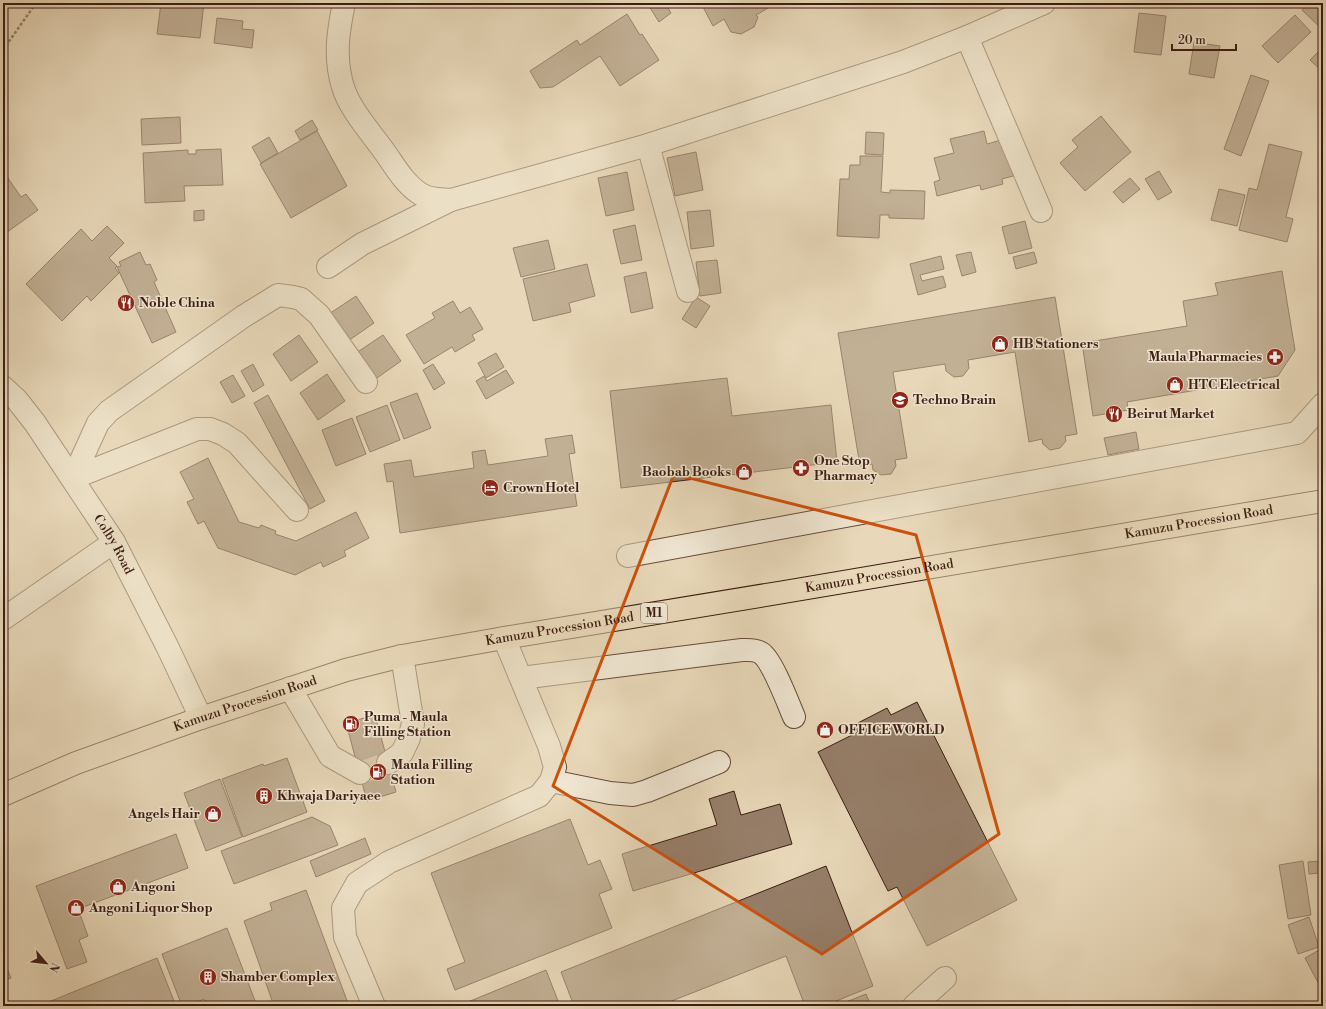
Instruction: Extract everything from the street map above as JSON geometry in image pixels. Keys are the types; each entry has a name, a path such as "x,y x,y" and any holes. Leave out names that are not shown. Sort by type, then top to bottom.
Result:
{"highway":[{"name":"Kamuzu Procession Road","path":"3,795 76,764 201,718 346,670 402,656 1323,501"}],"street":[{"path":"344,3 338,33 337,59 343,88 355,112 408,184 420,194 434,199 451,200"},
{"path":"328,267 362,244 451,200 648,145 903,62 967,37 1044,3"},
{"path":"967,37 1041,211"},
{"path":"648,145 688,291"},
{"path":"73,478 98,423 109,411 244,316 278,295 293,296 301,299 319,315 366,382"},
{"name":"Colby Road","path":"3,386 17,400 35,423 73,478 114,542 168,646 201,718"},
{"path":"628,556 1297,433 1323,404"},
{"path":"73,478 196,429 210,429 223,434 237,443 297,510"},
{"path":"3,619 114,542"},
{"path":"374,1006 345,937 343,908 357,883 389,862 539,796 552,781 555,768 549,746 504,638"},
{"path":"520,678 742,650 755,651 761,653 772,667 794,717"},
{"path":"388,763 402,753 409,738 413,724 402,656"},
{"path":"290,688 330,756 360,773"},
{"path":"552,781 610,793 633,795 647,791 719,762"},
{"path":"914,1006 944,978"}],"path":[{"path":"3,50 36,3"}],"highlighted area":[{"path":"674,474 916,535 999,834 822,954 553,786"}],"building":[{"path":"161,3 204,3 200,38 157,34"},
{"path":"647,3 665,3 671,13 659,22"},
{"path":"701,3 776,3 769,5 770,7 756,15 758,17 754,27 741,34 731,32 724,19 713,26"},
{"path":"1308,3 1323,3 1323,30 1302,10"},
{"path":"1139,13 1166,16 1161,55 1134,52"},
{"path":"627,14 640,35 642,34 659,60 620,86 600,56 553,87 540,88 530,71 577,40 580,45"},
{"path":"1295,15 1311,32 1278,63 1262,46"},
{"path":"217,18 243,21 242,29 254,30 252,48 214,43"},
{"path":"1194,42 1220,46 1214,78 1189,74"},
{"path":"1323,47 1323,72 1310,60"},
{"path":"1251,75 1269,81 1241,156 1224,149"},
{"path":"1101,116 1131,152 1085,191 1060,163 1078,147 1072,140"},
{"path":"180,117 181,143 142,145 141,119"},
{"path":"312,120 318,130 300,140 295,131"},
{"path":"317,131 347,186 291,218 260,164"},
{"path":"984,131 987,144 1008,138 1017,175 1002,179 1003,184 981,190 980,185 937,196 934,182 940,180 934,158 954,153 950,139"},
{"path":"866,132 884,133 883,155 865,154"},
{"path":"269,137 278,153 261,163 252,147"},
{"path":"1269,144 1302,152 1286,217 1293,219 1287,242 1239,230 1249,188 1257,190"},
{"path":"221,149 223,185 184,186 185,201 145,203 143,153 188,150 188,154 196,154 196,150"},
{"path":"696,152 703,190 675,196 667,158"},
{"path":"860,156 883,156 881,192 890,193 890,190 925,191 924,219 889,218 889,215 880,215 879,238 837,236 840,179 849,179 850,165 860,165"},
{"path":"3,171 21,197 26,194 38,210 3,235"},
{"path":"1159,171 1172,192 1158,200 1145,179"},
{"path":"627,172 634,210 606,216 598,178"},
{"path":"1130,178 1140,189 1123,203 1113,192"},
{"path":"1219,189 1245,195 1237,226 1211,220"},
{"path":"204,210 204,220 194,221 194,211"},
{"path":"710,210 714,246 691,249 687,212"},
{"path":"1025,221 1032,248 1009,254 1002,227"},
{"path":"635,225 642,260 621,264 613,230"},
{"path":"107,226 124,243 109,258 117,266 115,268 119,273 91,301 87,296 62,321 26,284 81,229 92,241"},
{"path":"548,240 555,269 521,277 513,248"},
{"path":"140,252 146,265 150,264 157,280 154,282 176,332 152,343 117,267 121,266 119,262"},
{"path":"971,252 976,272 962,276 956,255"},
{"path":"1034,252 1037,263 1016,269 1013,257"},
{"path":"941,256 944,269 920,275 922,281 943,276 946,287 918,295 910,264"},
{"path":"717,260 721,293 700,296 696,262"},
{"path":"587,264 595,296 569,303 571,312 533,321 523,279"},
{"path":"1282,271 1295,350 1278,376 1127,402 1128,410 1093,416 1082,343 1187,326 1183,301 1218,295 1215,283"},
{"path":"646,272 653,308 631,313 624,277"},
{"path":"356,296 374,323 348,341 329,314"},
{"path":"696,297 710,306 696,328 682,319"},
{"path":"1055,297 1077,434 1065,436 1066,441 1060,448 1050,450 1043,444 1042,439 1029,442 1015,352 968,360 969,368 963,376 954,377 946,371 945,364 893,372 907,458 895,460 896,466 891,474 881,475 873,470 872,464 860,466 838,333"},
{"path":"453,301 460,313 470,307 483,329 472,335 475,340 455,352 452,347 424,364 406,335 435,318 432,313"},
{"path":"299,335 318,362 291,381 273,354"},
{"path":"383,335 401,361 374,380 356,353"},
{"path":"496,353 504,367 486,378 478,363"},
{"path":"253,364 264,385 253,392 241,371"},
{"path":"433,364 445,383 434,390 423,370"},
{"path":"506,370 514,383 486,399 476,381 484,376 487,381"},
{"path":"327,374 345,401 318,420 300,393"},
{"path":"233,375 245,396 232,403 220,382"},
{"path":"727,378 732,416 831,405 837,462 621,488 610,391"},
{"path":"417,393 431,428 404,439 390,403"},
{"path":"268,395 325,501 310,509 254,403"},
{"path":"387,405 400,440 370,452 356,417"},
{"path":"352,418 366,454 336,466 322,430"},
{"path":"1136,432 1139,449 1108,455 1104,438"},
{"path":"572,435 575,453 569,454 577,506 400,533 393,481 387,482 384,464 411,460 414,477 474,468 472,452 485,450 488,465 548,456 545,439"},
{"path":"208,458 239,522 259,528 261,525 276,531 275,534 296,541 356,512 369,538 344,551 346,556 323,567 321,562 295,575 218,548 204,521 198,524 187,502 194,499 180,472"},
{"path":"917,702 1017,900 927,946 897,887 888,891 818,752 858,732 854,725 887,708 891,715"},
{"path":"375,715 396,792 367,801 346,723"},
{"name":"Khwaja Dariyaee","path":"287,758 307,812 243,837 222,779 263,764 264,766"},
{"path":"220,779 242,837 206,851 184,793"},
{"path":"734,791 741,815 780,804 792,844 633,891 622,854 717,825 709,799"},
{"path":"312,817 330,826 338,845 234,884 221,851"},
{"path":"570,819 588,865 600,860 612,889 599,894 612,928 455,990 447,969 465,962 431,873"},
{"path":"176,834 188,868 78,909 88,936 79,940 87,962 67,969 36,886"},
{"path":"365,838 371,854 316,877 310,861"},
{"path":"1303,861 1311,915 1288,919 1279,865"},
{"path":"1320,861 1321,873 1309,874 1308,862"},
{"path":"826,866 873,986 824,1006 805,1006 786,956 659,1006 574,1006 561,972"},
{"path":"306,890 349,1006 274,1006 244,921 272,910 270,903"},
{"path":"1309,917 1319,947 1298,954 1288,925"},
{"name":"Shamber Complex","path":"227,928 257,1006 206,1006 204,999 187,1006 182,1006 162,954"},
{"path":"1321,949 1323,953 1323,992 1305,958"},
{"path":"157,958 176,1006 41,1005"},
{"path":"3,959 11,978 3,981"},
{"path":"546,970 560,1006 458,1006"},
{"path":"866,994 871,1006 836,1006"}],"tunnel":[{"path":"360,773 388,763"}],"place":[{"name":"Noble China","path":"126,303"},
{"name":"HB Stationers","path":"1000,344"},
{"name":"Maula Pharmacies","path":"1275,357"},
{"name":"HTC Electrical","path":"1175,385"},
{"name":"Techno Brain","path":"900,400"},
{"name":"Beirut Market","path":"1114,414"},
{"name":"One Stop Pharmacy","path":"801,468"},
{"name":"Baobab Books","path":"744,472"},
{"name":"Crown Hotel","path":"490,488"},
{"name":"Puma - Maula Filling Station","path":"351,724"},
{"name":"OFFICE WORLD","path":"825,730"},
{"name":"Maula Filling Station","path":"378,772"},
{"name":"Khwaja Dariyaee","path":"264,796"},
{"name":"Angels Hair","path":"213,814"},
{"name":"Angoni","path":"118,887"},
{"name":"Angoni Liquor Shop","path":"76,908"},
{"name":"Shamber Complex","path":"208,977"}]}
